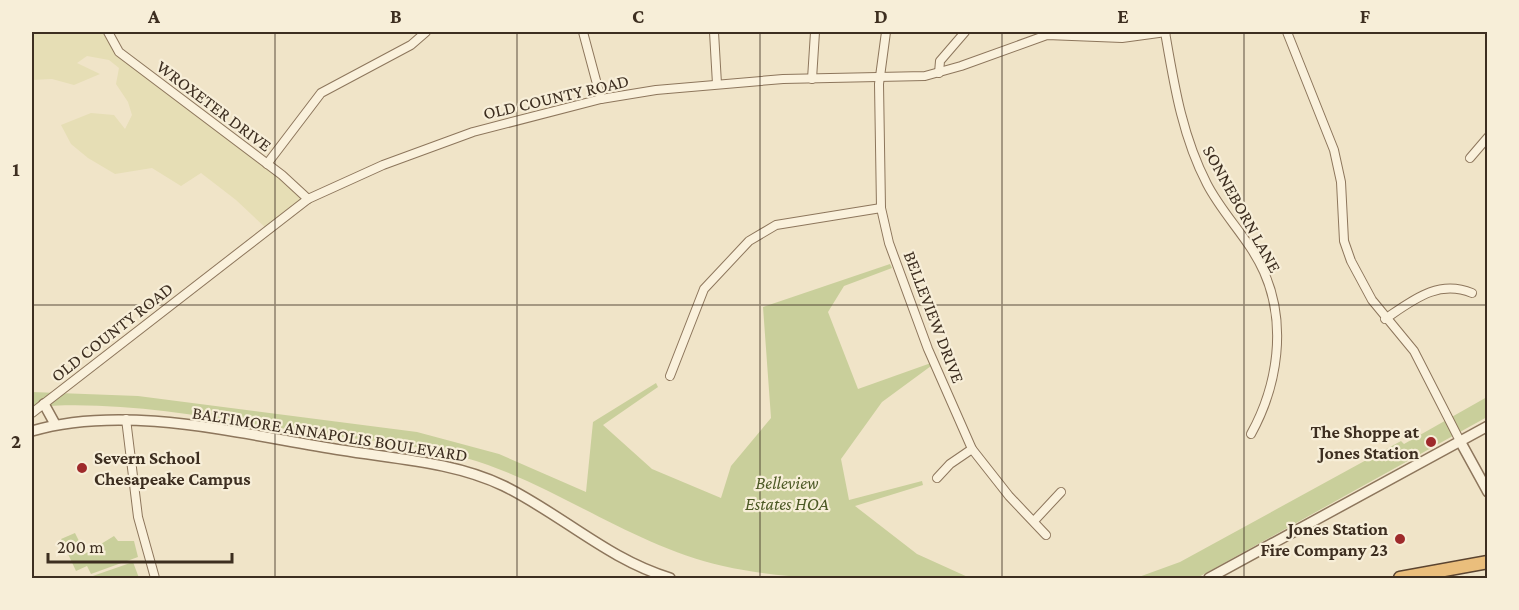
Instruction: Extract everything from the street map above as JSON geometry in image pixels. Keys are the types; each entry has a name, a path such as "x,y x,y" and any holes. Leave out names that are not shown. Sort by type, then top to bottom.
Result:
{"highway":[{"path":"1400,579 1488,562"}],"street":[{"name":"WROXETER DRIVE","path":"108,32 119,52 267,164 308,200"},
{"path":"267,164 321,93 411,45 426,32"},
{"path":"584,32 602,99"},
{"path":"714,32 717,84"},
{"path":"812,80 815,32"},
{"name":"BELLEVIEW DRIVE","path":"886,32 881,79 881,208 902,280 972,449 1009,496 1046,535"},
{"path":"939,73 940,61 964,32"},
{"name":"OLD COUNTY ROAD","path":"32,413 308,200 337,184 442,143 501,124 602,99 656,90 717,84 881,79 939,73 1047,35 1122,38 1165,32"},
{"name":"SONNEBORN LANE","path":"1165,32 1187,139 1207,185 1264,272 1277,318 1278,348 1273,380 1251,434"},
{"path":"1287,32 1334,150 1339,170 1343,230 1347,252 1360,281 1385,319 1414,351 1488,492"},
{"path":"1470,158 1488,137"},
{"path":"670,376 704,290 749,241 776,225 881,208"},
{"path":"1385,319 1407,303 1433,290 1457,287 1472,293"},
{"path":"44,404 55,424"},
{"path":"126,419 141,535 149,551 155,579"},
{"name":"BALTIMORE ANNAPOLIS BOULEVARD","path":"32,431 55,424 86,420 126,419 269,439 470,473 520,495 623,558 670,579"},
{"path":"1209,579 1488,426"},
{"path":"936,478 950,464 972,449"},
{"path":"1034,521 1062,492"}],"shaded area":[{"path":"32,32 108,32 113,45 308,199 268,230 236,200 201,173 181,186 152,168 115,174 88,158 71,144 61,125 91,113 114,115 125,129 132,115 128,102 116,84 119,68 109,60 87,56 77,63 100,74 74,85 52,79 32,80"}],"green space":[{"name":"Belleview Estates HOA","path":"890,264 892,268 844,286 828,312 858,389 931,363 931,366 882,402 841,459 849,500 922,481 923,485 855,506 917,554 970,578 846,579 753,572 723,566 662,546 518,477 444,452 204,416 135,408 66,405 32,407 32,392 138,396 417,432 499,454 586,492 593,422 656,383 658,387 603,425 652,469 721,498 731,466 771,418 763,307"},
{"path":"1487,397 1487,417 1197,578 1136,578 1180,562 1401,441 1404,444"},
{"path":"75,533 84,551 83,555 114,536 118,541 134,541 138,557 91,574 87,566 76,571 61,539"},
{"path":"133,562 139,578 87,578"}],"place":[{"name":"The Shoppe at Jones Station","path":"1431,442"},
{"name":"Severn School Chesapeake Campus","path":"82,468"},
{"name":"Jones Station Fire Company 23","path":"1400,539"}]}
